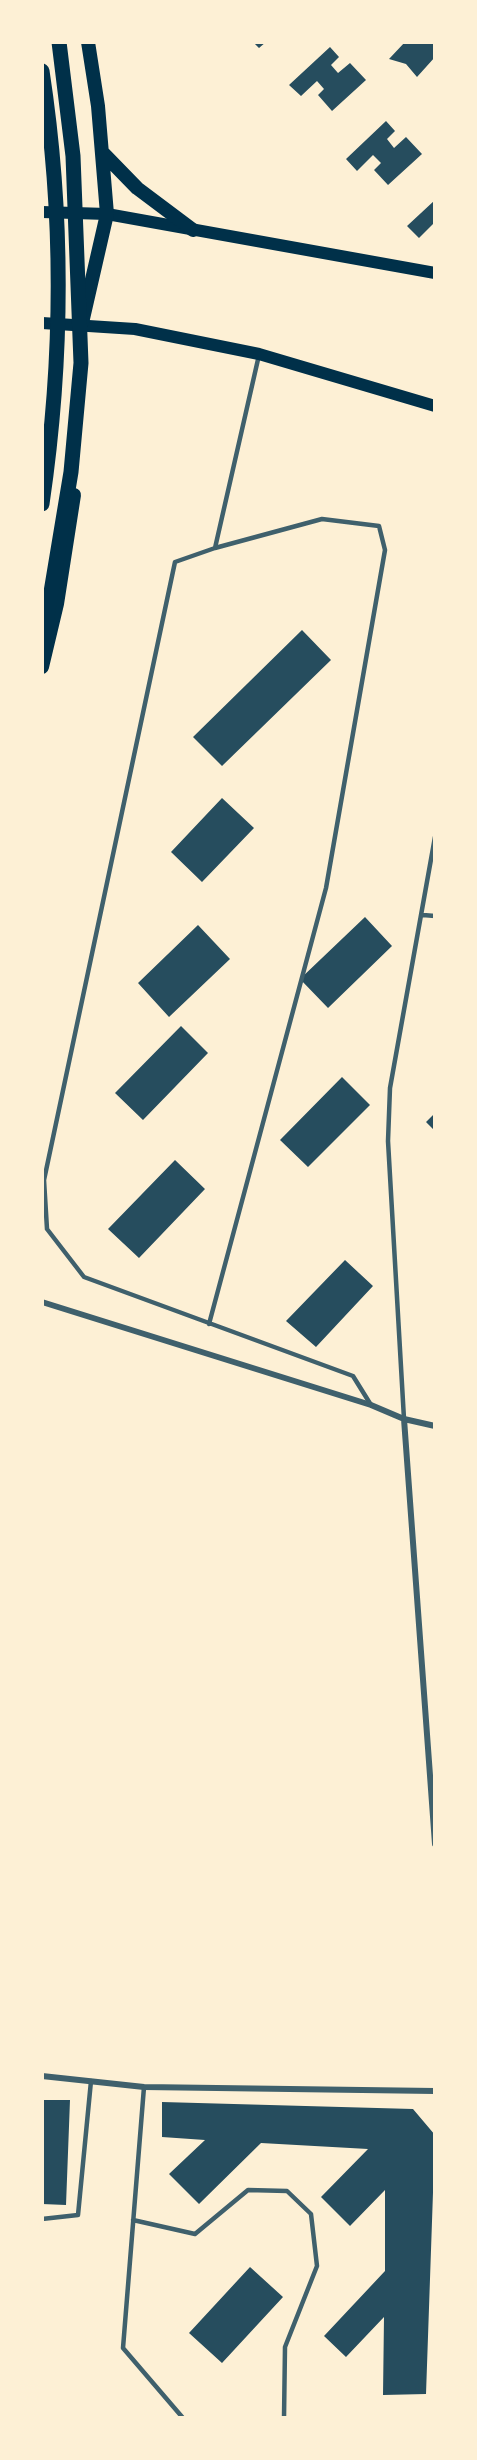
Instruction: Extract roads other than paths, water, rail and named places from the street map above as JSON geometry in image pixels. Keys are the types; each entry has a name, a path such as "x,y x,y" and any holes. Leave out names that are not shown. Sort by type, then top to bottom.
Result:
{"highway":[{"path":"42,646 71,472 81,363 73,156 59,42"},
{"path":"42,71 49,119 58,242 57,363 42,504"}],"main road":[{"path":"42,667 57,604 82,428 81,327 107,214 102,152 88,42"},
{"path":"102,152 137,188 193,230"},
{"path":"42,212 107,214 435,273"},
{"path":"42,323 135,329 259,354 435,406"}],"street":[{"path":"42,1302 371,1405 404,1419 435,1426"},
{"path":"404,1419 435,1844"},
{"path":"42,2076 144,2087 435,2091"}],"lane":[{"path":"215,548 259,354"},
{"path":"210,1324 326,888 385,550 379,526 322,519 215,548 175,562 44,1180 47,1229 84,1277 210,1324 353,1376 371,1405"},
{"path":"404,1419 388,1141 390,1088 408,983 423,915 435,837"},
{"path":"423,915 435,916"},
{"path":"42,2219 78,2215 91,2081"},
{"path":"144,2087 123,2348 183,2418"},
{"path":"133,2220 195,2234 248,2190 287,2191 311,2214 317,2266 285,2347 284,2418"}]}
